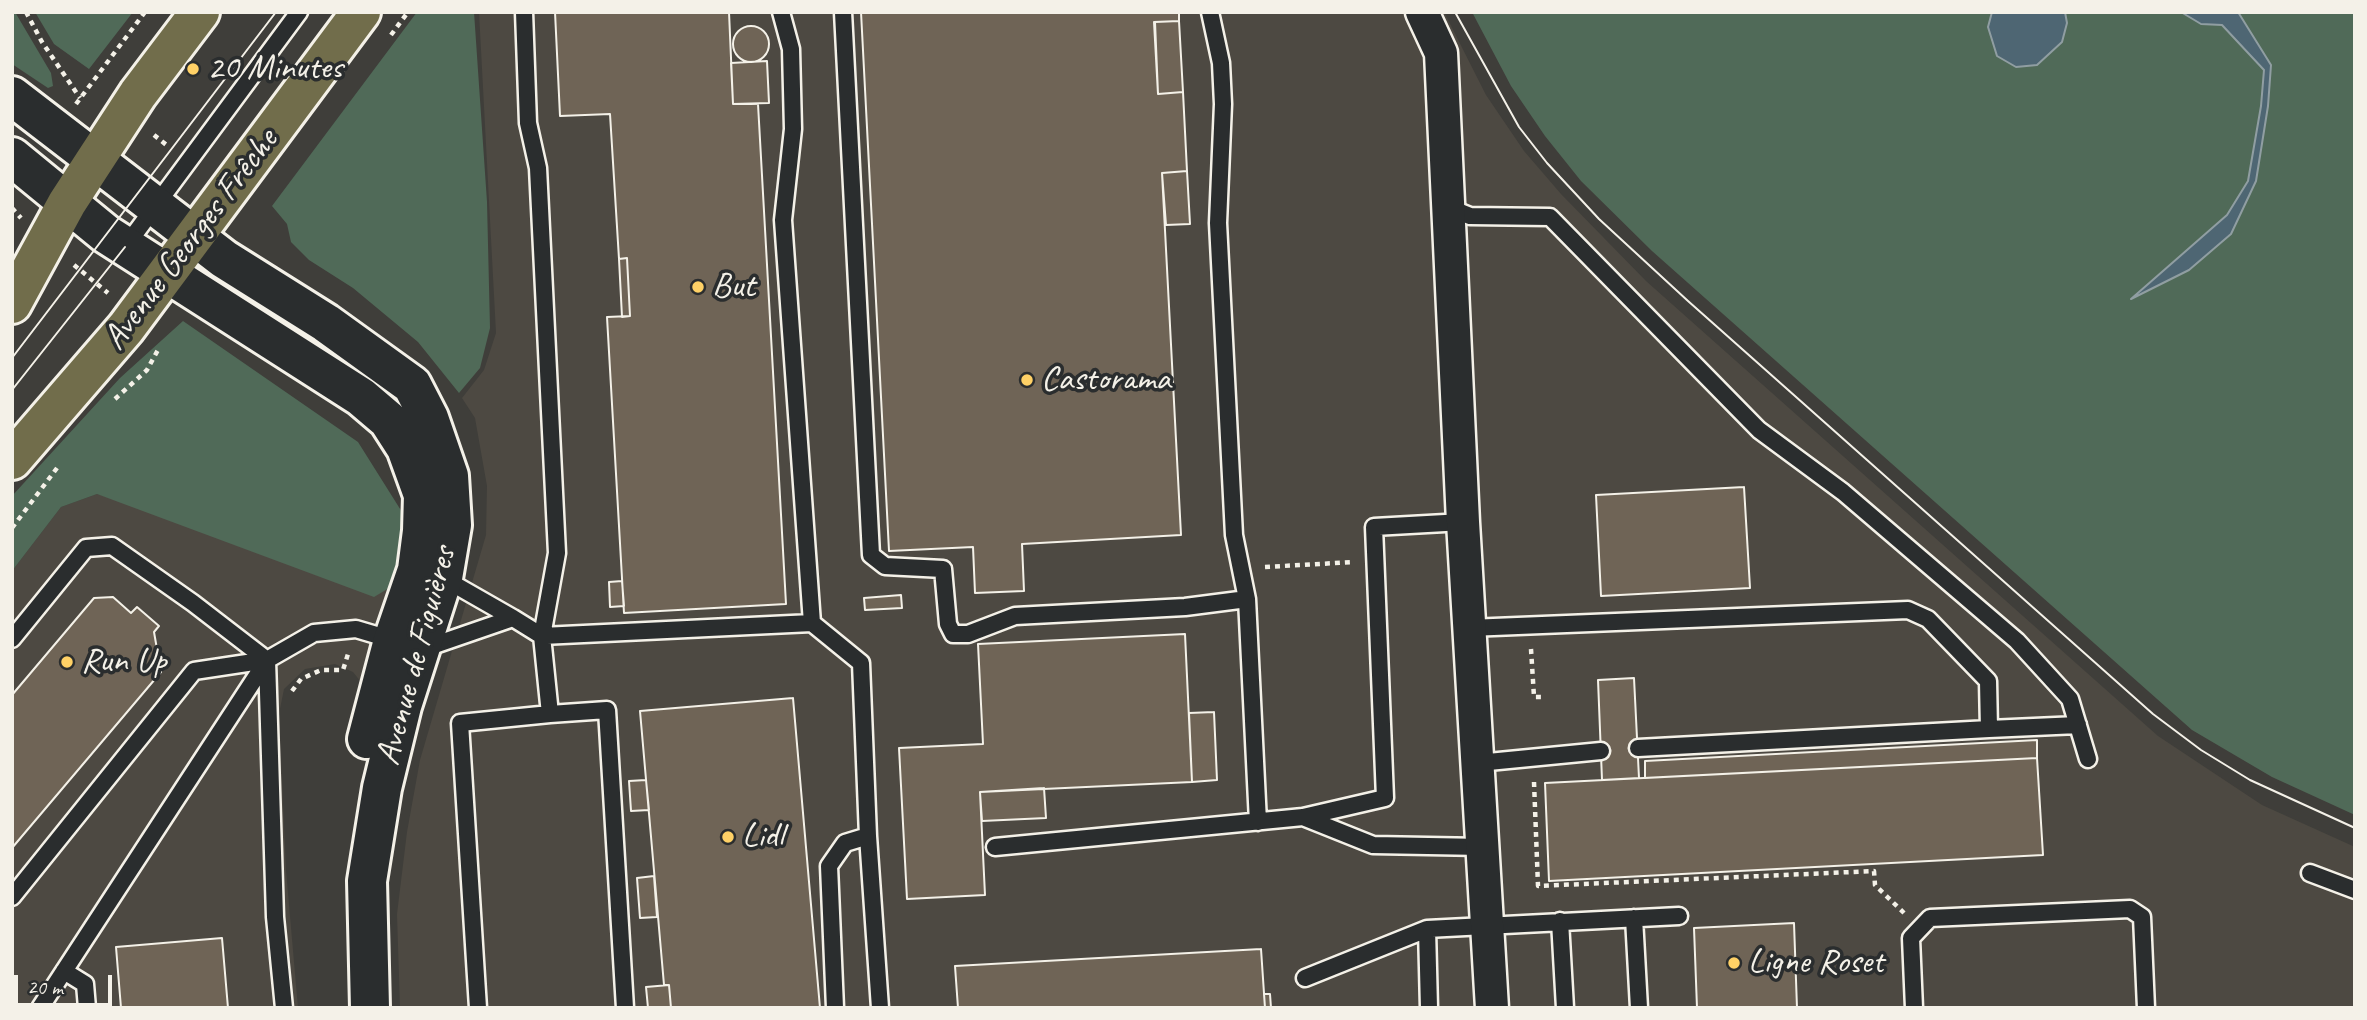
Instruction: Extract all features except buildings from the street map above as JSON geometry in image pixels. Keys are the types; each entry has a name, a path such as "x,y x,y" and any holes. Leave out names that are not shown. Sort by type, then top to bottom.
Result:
{"main road":[{"path":"12,304 67,203 138,94 200,12"},
{"name":"Avenue Georges Frêche","path":"12,460 77,388 138,313 361,12"},
{"name":"Avenue de Figuières","path":"12,96 233,266 326,323 412,384 429,418 449,476 452,525 443,578 407,645 355,786 340,880 345,1008"},
{"name":"Avenue de Figuières","path":"12,157 125,247 361,397 388,420 406,448 423,495 422,531 407,645 367,881 370,1008"}],"street":[{"path":"1422,12 1441,53 1463,523 1492,1008"}],"lane":[{"path":"125,247 299,12"},
{"path":"524,12 528,123 538,168 557,553 542,636 550,714"},
{"path":"781,12 791,49 793,129 783,220 812,623"},
{"path":"843,12 871,555 885,566 943,569 948,624 953,634 968,634 1015,616 1185,607 1247,599"},
{"path":"1210,12 1221,63 1223,104 1218,223 1234,535 1247,599 1258,822"},
{"path":"1450,208 1470,216 1550,217 1759,430 1843,492 2017,641 2070,699 2088,759"},
{"path":"995,847 1303,817 1385,798 1374,527 1463,523"},
{"path":"12,639 86,548 112,546 194,603 267,660"},
{"path":"443,578 542,636 812,623 860,663 880,1008"},
{"path":"1469,628 1908,610 1928,619 1989,681 1989,729"},
{"path":"12,897 194,671 267,660 314,633 356,629 407,645 513,618"},
{"path":"40,1008 267,660"},
{"path":"267,660 275,917 284,1008"},
{"path":"478,1008 460,723 607,710 625,1008"},
{"path":"1638,748 2078,725"},
{"path":"1478,763 1601,751"},
{"path":"1303,817 1373,845 1483,847"},
{"path":"835,1008 829,866 845,842 868,836"},
{"path":"2310,873 2355,890"},
{"path":"1914,1008 1911,938 1930,918 2130,909 2142,917 2146,1008"},
{"path":"1305,978 1427,929 1679,916"},
{"path":"1634,918 1639,1008"},
{"path":"1560,921 1565,1008"},
{"path":"1427,929 1429,1008"},
{"path":"64,971 85,984 87,1008"}],"path":[{"path":"26,12 42,42 80,98"},
{"path":"12,208 44,244 138,313"},
{"path":"1240,569 1375,561"},
{"path":"1533,757 1538,886 1874,871 1875,885 1920,929"}],"shaded area":[{"path":"479,12 1444,12 1486,95 1524,151 1561,194 1646,281 2158,736 2262,805 2355,847 2355,1008 400,1008 397,914 407,832 420,760 486,535 487,486 475,418 462,398 484,370 496,333"},
{"path":"97,494 399,582 365,687 353,672 335,664 305,669 284,689 279,714 286,870 298,1008 12,1008 12,571 61,507"}],"green space":[{"path":"12,12 15,12 51,73 53,86 48,88 12,64"},
{"path":"35,12 133,12 89,69 54,44"},
{"path":"417,12 474,12 487,202 490,328 480,368 459,393 418,342 353,288 309,260 291,242 287,224 272,206"},
{"path":"1472,12 2355,12 2355,815 2272,777 2192,730 1652,251 1581,181 1545,136 1511,86"},
{"path":"183,321 358,442 402,512 399,582 374,597 97,494 61,507 12,571 12,496 120,378"}],"water":[{"path":"1992,12 2065,12 2067,23 2062,42 2037,65 2016,67 1997,56 1988,27"},
{"path":"2181,12 2238,12 2271,65 2268,106 2256,181 2231,234 2189,270 2131,299 2227,215 2248,181 2261,106 2264,70 2222,25 2201,24"}],"tram line":[{"path":"12,358 276,12"},
{"path":"1455,12 1519,127 1547,163 1599,219 1688,301 2153,714 2201,750 2250,780 2355,828"},
{"path":"12,390 125,247"}],"place":[{"name":"20 Minutes","path":"193,69"},
{"name":"But","path":"698,287"},
{"name":"Castorama","path":"1027,380"},
{"name":"Run Up","path":"67,662"},
{"name":"Lidl","path":"728,837"},
{"name":"Ligne Roset","path":"1734,963"}]}
